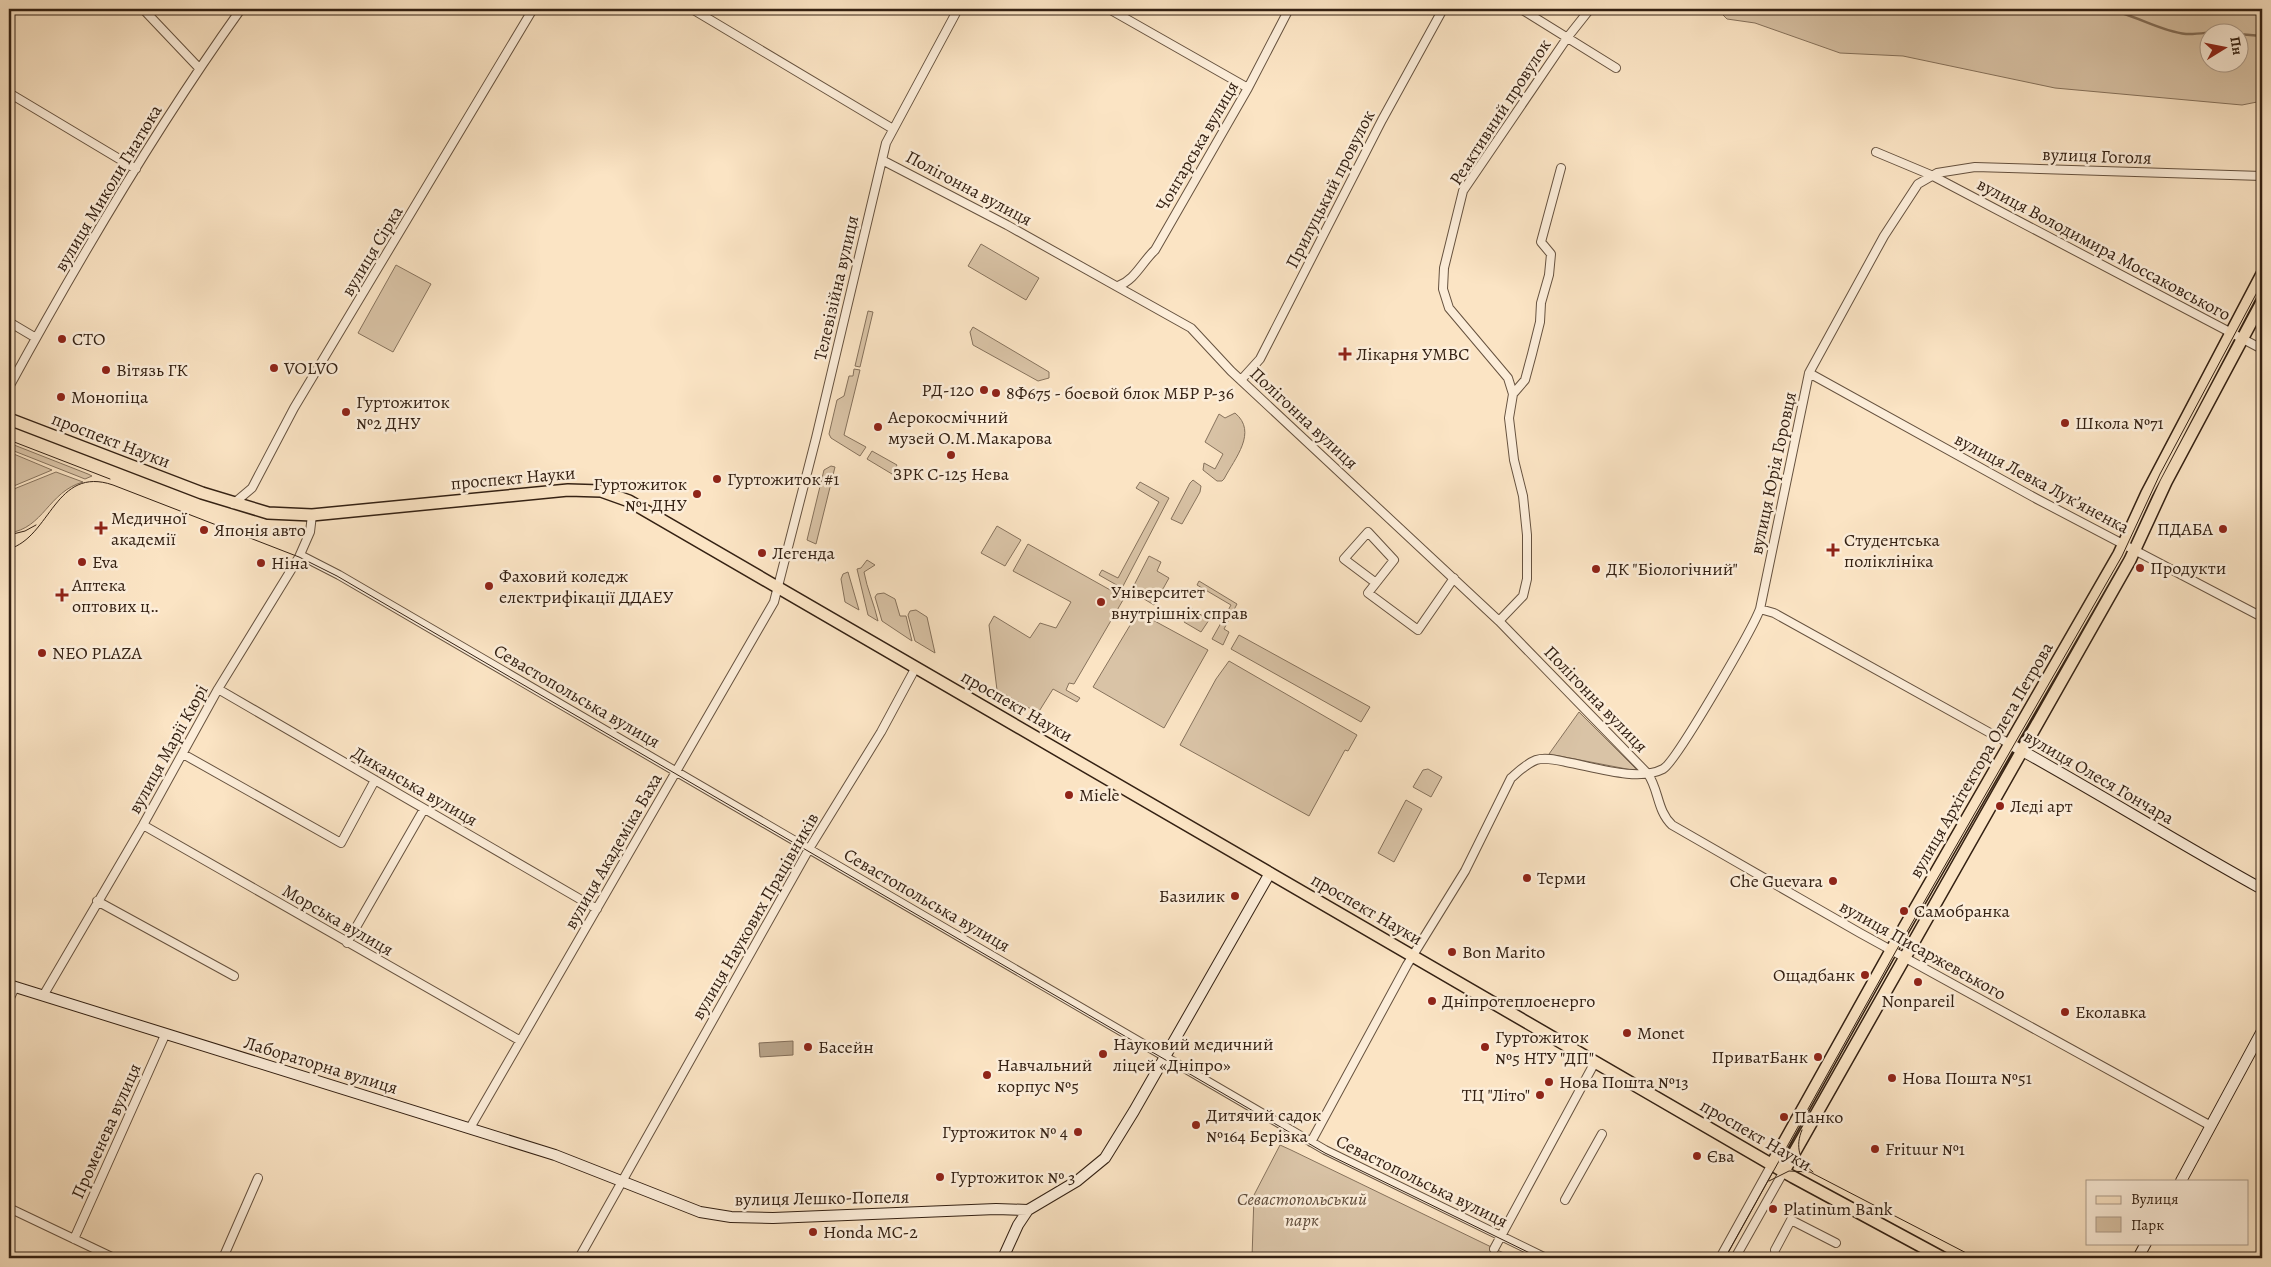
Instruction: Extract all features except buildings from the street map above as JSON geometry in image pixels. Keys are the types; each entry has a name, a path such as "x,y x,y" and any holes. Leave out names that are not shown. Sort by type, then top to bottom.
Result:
{"main road":[{"name":"вулиця Архітектора Олега Петрова","path":"1784,1171 1905,956 2124,544 2147,493 2262,274"},
{"name":"вулиця Архітектора Олега Петрова","path":"1772,1164 1892,949 2135,550 2166,482 2262,302"},
{"name":"проспект Науки","path":"9,419 233,504 268,512 312,515 541,492 594,490 629,501 1784,1171 1943,1258"},
{"name":"вулиця Олеся Гончара","path":"2015,747 2111,801 2154,829 2262,889"},
{"path":"1003,1258 1018,1225 1028,1210 1077,1182 1105,1158 1270,873"},
{"name":"Лабораторна вулиця","path":"12,986 164,1035 333,1084 556,1155 622,1182"},
{"path":"2182,1180 2262,1031"},
{"name":"вулиця Лешко-Попеля","path":"622,1182 700,1212 731,1218 996,1209 1028,1210"},
{"path":"2138,1258 2145,1244"}],"street":[{"path":"143,9 199,68"},
{"name":"вулиця Миколи Гнатюка","path":"9,387 136,169 199,68 241,9"},
{"name":"вулиця Сірка","path":"233,504 252,488 294,408 533,9"},
{"name":"Полігонна вулиця","path":"692,9 893,129"},
{"name":"Телевізійна вулиця","path":"778,588 886,143 958,9"},
{"path":"1109,9 1248,88"},
{"path":"1124,17 1129,9"},
{"name":"Чонгарська вулиця","path":"1118,286 1126,284 1136,273 1143,261 1155,250 1248,88 1289,9"},
{"name":"Прилуцький провулок","path":"1241,380 1260,358 1382,120 1443,9"},
{"path":"1521,9 1616,68"},
{"name":"Реактивний провулок","path":"1513,394 1508,378 1449,308 1443,289 1444,268 1464,190 1567,38 1590,9"},
{"path":"9,93 136,169"},
{"name":"вулиця Володимира Моссаковського","path":"1876,152 1931,175 2262,349"},
{"name":"Полігонна вулиця","path":"882,160 999,220 1191,328 1241,380 1500,620 1648,774"},
{"name":"вулиця Гоголя","path":"1931,175 1954,169 1975,167 2262,176"},
{"path":"1500,620 1523,596 1527,579 1527,535 1523,496 1510,436 1509,418 1513,394 1525,380 1540,322 1541,303 1549,275 1551,254 1541,242 1561,168"},
{"name":"вулиця Юрія Горовця","path":"1648,774 1666,768 1752,630 1760,609 1808,373 1884,236 1918,184 1931,175"},
{"path":"9,322 36,338"},
{"name":"вулиця Левка Лукʼяненка","path":"1808,373 2262,617"},
{"name":"вулиця Марії Кюрі","path":"43,996 143,825 218,689 300,555 310,532 312,515"},
{"path":"1376,584 1344,559 1368,532 1394,560 1376,584 1368,593 1418,630 1454,578"},
{"name":"Севастопольська вулиця","path":"300,555 339,575 1311,1142 1356,1167 1546,1258"},
{"name":"вулиця Академіка Баха","path":"470,1128 519,1040 769,613 778,588"},
{"name":"вулиця Олеся Гончара","path":"1760,609 1774,613 2015,747"},
{"name":"вулиця Наукових Працівників","path":"622,1182 809,849 881,732 916,667"},
{"name":"Диканська вулиця","path":"218,689 597,909"},
{"path":"183,754 341,843 375,780"},
{"path":"1311,1142 1413,956 1465,871 1511,778 1522,768 1538,760 1551,759 1630,774 1648,774"},
{"name":"вулиця Писаржевського","path":"1648,774 1654,783 1664,818 1672,825 1829,916 1905,956 2211,1126"},
{"path":"347,943 424,809"},
{"name":"Морська вулиця","path":"143,825 519,1040"},
{"path":"97,901 234,976"},
{"path":"9,1000 12,986"},
{"name":"Променева вулиця","path":"74,1239 164,1035"},
{"path":"1494,1248 1596,1062"},
{"path":"1565,1200 1602,1134"},
{"name":"вулиця Архітектора Олега Петрова","path":"1720,1258 1772,1164"},
{"path":"1735,1258 1784,1171"},
{"path":"223,1258 258,1178"},
{"path":"579,1258 622,1182"},
{"path":"9,1208 114,1258"},
{"path":"1775,1250 1791,1220 1836,1243"}],"green space":[{"path":"1717,9 2262,9 2262,101 2242,105 2055,88 1903,56 1840,53 1755,23 1727,19"},
{"path":"981,244 1039,278 1026,300 968,266"},
{"path":"396,265 431,284 393,352 358,333"},
{"path":"868,311 873,312 860,367 855,366"},
{"path":"973,327 1049,372 1049,378 1038,381 973,345 970,332"},
{"path":"854,369 860,370 844,435 866,447 860,456 831,438 829,434 837,400 844,396 849,376 853,376"},
{"path":"1235,413 1242,420 1245,428 1245,437 1224,479 1217,481 1203,470 1204,463 1215,469 1223,454 1205,442 1219,414 1225,418"},
{"path":"9,443 92,476 85,479 9,449"},
{"path":"872,451 897,465 892,474 867,459"},
{"path":"9,452 52,470 9,488"},
{"path":"831,466 835,467 816,544 807,540 824,470"},
{"path":"56,472 83,482 62,493 30,524 21,530 9,533 9,491"},
{"path":"1193,480 1201,486 1200,492 1182,524 1171,519"},
{"path":"1140,482 1169,498 1122,588 1099,575 1102,570 1118,578 1159,502 1136,488"},
{"path":"997,526 1021,540 1005,566 981,553"},
{"path":"1028,544 1121,596 1123,600 1074,684 1069,683 1066,690 1080,698 1077,702 1053,689 1038,713 997,690 989,625 994,616 1030,638 1040,623 1056,628 1071,602 1013,571"},
{"path":"1149,556 1161,562 1157,571 1169,578 1154,605 1131,591"},
{"path":"867,560 875,565 864,572 878,621 868,615 857,569 861,568"},
{"path":"848,572 859,610 845,602 841,579 843,574"},
{"path":"1199,581 1237,604 1224,629 1229,632 1223,645 1212,639 1231,605 1197,585"},
{"path":"884,593 895,599 900,616 906,616 912,641 882,621 875,597 877,594"},
{"path":"1192,609 1209,620 1201,632 1184,622"},
{"path":"916,610 927,617 935,653 915,641 908,615 910,611"},
{"path":"1138,612 1208,650 1164,728 1093,687"},
{"path":"1239,635 1370,707 1361,722 1231,649"},
{"path":"1229,661 1357,735 1348,751 1345,750 1309,816 1180,745 1216,679"},
{"path":"1579,712 1636,769 1632,770 1549,754"},
{"path":"1428,769 1442,777 1431,797 1413,787 1423,770"},
{"path":"1406,800 1422,809 1394,862 1378,853"},
{"name":"Севастопольський парк","path":"1280,1145 1514,1258 1252,1258 1254,1195"}],"shaded area":[{"path":"793,1041 793,1055 760,1057 759,1043"}],"waterway":[{"path":"2105,9 2126,14 2176,32 2198,33"},
{"path":"2248,35 2262,36"}],"tram line":[{"path":"1725,1258 1896,951 2122,556 2160,474 2262,283"},
{"path":"9,440 110,479"},
{"path":"9,549 23,542 35,531 66,493 78,485 94,482 113,485 299,557 337,576 1325,1153 1540,1258"},
{"path":"9,535 25,531 36,525"},
{"path":"1802,1130 1799,1142 1800,1153 1804,1163 1813,1172"},
{"path":"1769,1181 1789,1171 1810,1172 1976,1258"}],"place":[{"name":"СТО","path":"62,339"},
{"name":"Лікарня УМВС","path":"1345,354"},
{"name":"VOLVO","path":"274,368"},
{"name":"Вітязь ГК","path":"106,370"},
{"name":"РД-120","path":"984,390"},
{"name":"8Ф675 - боевой блок МБР Р-36","path":"996,393"},
{"name":"Монопіца","path":"61,397"},
{"name":"Гуртожиток №2 ДНУ","path":"346,412"},
{"name":"Школа №71","path":"2065,423"},
{"name":"Аерокосмічний музей О.М.Макарова","path":"878,427"},
{"name":"ЗРК С-125 Нева","path":"951,455"},
{"name":"Гуртожиток #1","path":"717,479"},
{"name":"Гуртожиток №1 ДНУ","path":"697,494"},
{"name":"Медичної академії","path":"101,528"},
{"name":"ПДАБА","path":"2223,529"},
{"name":"Японія авто","path":"204,530"},
{"name":"Студентська поліклініка","path":"1833,550"},
{"name":"Легенда","path":"762,553"},
{"name":"Eva","path":"82,562"},
{"name":"Ніна","path":"261,563"},
{"name":"Продукти","path":"2140,568"},
{"name":"ДК \"Біологічний\"","path":"1596,569"},
{"name":"Фаховий коледж електрифікації ДДАЕУ","path":"489,586"},
{"name":"Аптека оптових ц‥","path":"62,595"},
{"name":"Університет внутрішніх справ","path":"1101,602"},
{"name":"NEO PLAZA","path":"42,653"},
{"name":"Miele","path":"1069,795"},
{"name":"Леді арт","path":"2000,806"},
{"name":"Терми","path":"1527,878"},
{"name":"Che Guevara","path":"1833,881"},
{"name":"Базилик","path":"1235,896"},
{"name":"Самобранка","path":"1904,911"},
{"name":"Bon Marito","path":"1452,952"},
{"name":"Ощадбанк","path":"1865,975"},
{"name":"Nonpareil","path":"1918,982"},
{"name":"Дніпротеплоенерго","path":"1432,1001"},
{"name":"Еколавка","path":"2065,1012"},
{"name":"Monet","path":"1627,1033"},
{"name":"Басейн","path":"808,1047"},
{"name":"Гуртожиток №5 НТУ \"ДП\"","path":"1485,1047"},
{"name":"Науковий медичний ліцей «Дніпро»","path":"1103,1054"},
{"name":"ПриватБанк","path":"1818,1057"},
{"name":"Навчальний корпус №5","path":"987,1075"},
{"name":"Нова Пошта №51","path":"1892,1078"},
{"name":"Нова Пошта №13","path":"1549,1082"},
{"name":"ТЦ \"Літо\"","path":"1540,1095"},
{"name":"Панко","path":"1784,1117"},
{"name":"Дитячий садок №164 Берізка","path":"1196,1125"},
{"name":"Гуртожиток № 4","path":"1078,1132"},
{"name":"Frituur №1","path":"1875,1149"},
{"name":"Єва","path":"1697,1156"},
{"name":"Гуртожиток № 3","path":"940,1177"},
{"name":"Platinum Bank","path":"1773,1209"},
{"name":"Honda МС-2","path":"813,1232"}]}
